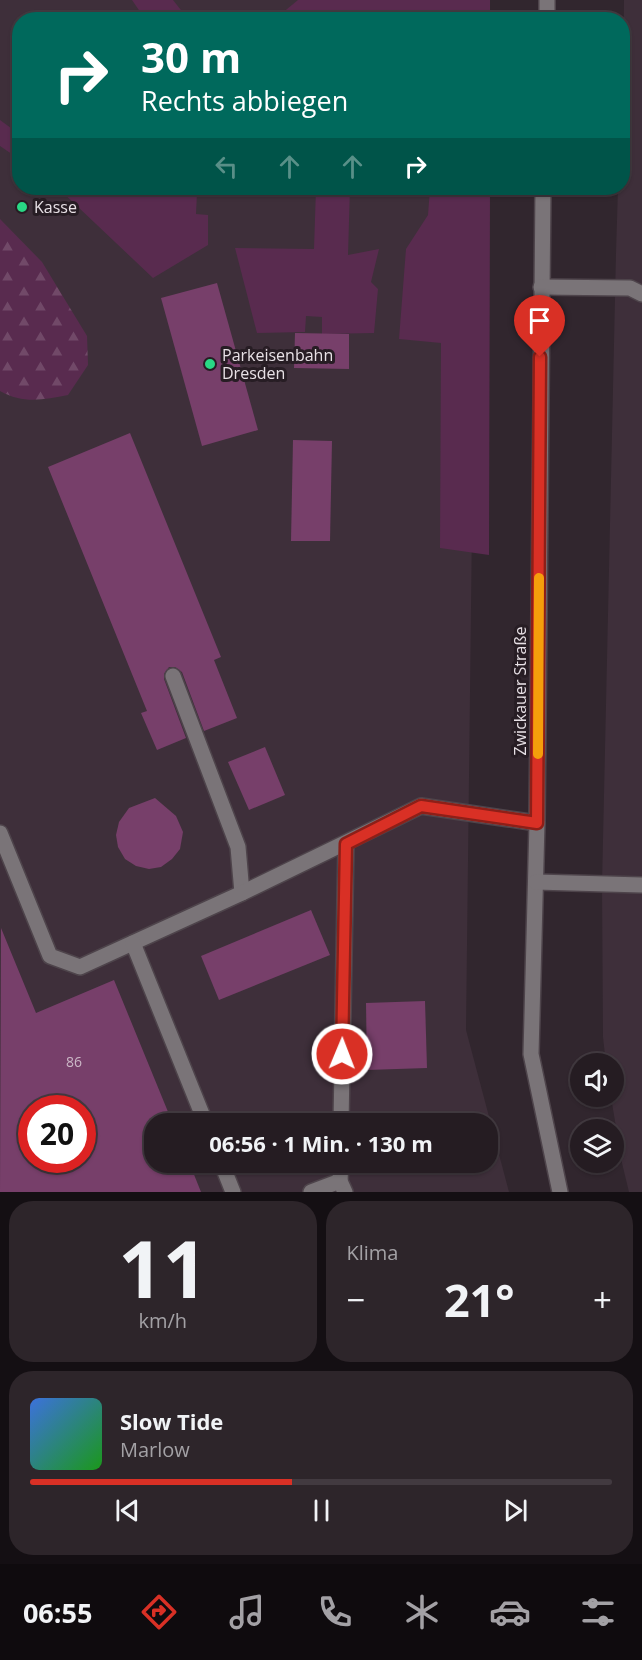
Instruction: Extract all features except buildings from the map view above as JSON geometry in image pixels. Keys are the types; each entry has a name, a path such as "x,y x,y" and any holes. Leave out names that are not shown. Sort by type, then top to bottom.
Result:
{"street":[{"name":"Zwickauer Straße","path":"543,195 537,823 531,1054 560,1192"},
{"path":"541,287 630,288 642,294"},
{"path":"173,676 238,847 242,893"},
{"path":"0,833 50,956 80,967 346,844 421,806 537,823"},
{"path":"341,1113 346,844"},
{"path":"536,882 642,885"},
{"path":"133,943 202,1113"},
{"path":"225,1173 233,1192"},
{"path":"311,1192 342,1186"}],"shaded area":[{"path":"0,0 479,0 478,12 12,12 12,195 476,195 466,1030 488,1113 144,1113 144,1173 498,1173 498,1151 509,1192 0,1192"},
{"path":"624,0 642,0 642,1192 629,1192 624,1171 624,1119 615,1119 613,1107 624,1107 624,1053 605,1053 603,1037 602,885 616,253 618,195 630,195 630,12 624,12"}],"green space":[{"path":"132,0 173,0 182,12 140,12"},
{"path":"298,0 490,0 490,12 283,12"},
{"path":"0,120 12,129 12,154 0,146"},
{"path":"65,195 197,195 196,214 208,215 208,245 153,278"},
{"path":"316,195 350,195 348,255 379,249 371,282 378,289 374,333 322,334 322,317 306,316 305,332 257,333 235,248 314,249"},
{"path":"429,195 490,195 489,555 440,548 441,343 399,339 406,249 428,215"},
{"path":"0,219 42,262 87,336 88,365 68,395 25,399 0,391"}],"slow traffic":[{"path":"538,754 539,578"}],"place":[{"name":"Kasse","path":"22,207"},
{"name":"Parkeisenbahn Dresden","path":"210,364"}],"route":[{"path":"342,1054 346,844 421,806 537,823 540,357"}]}
